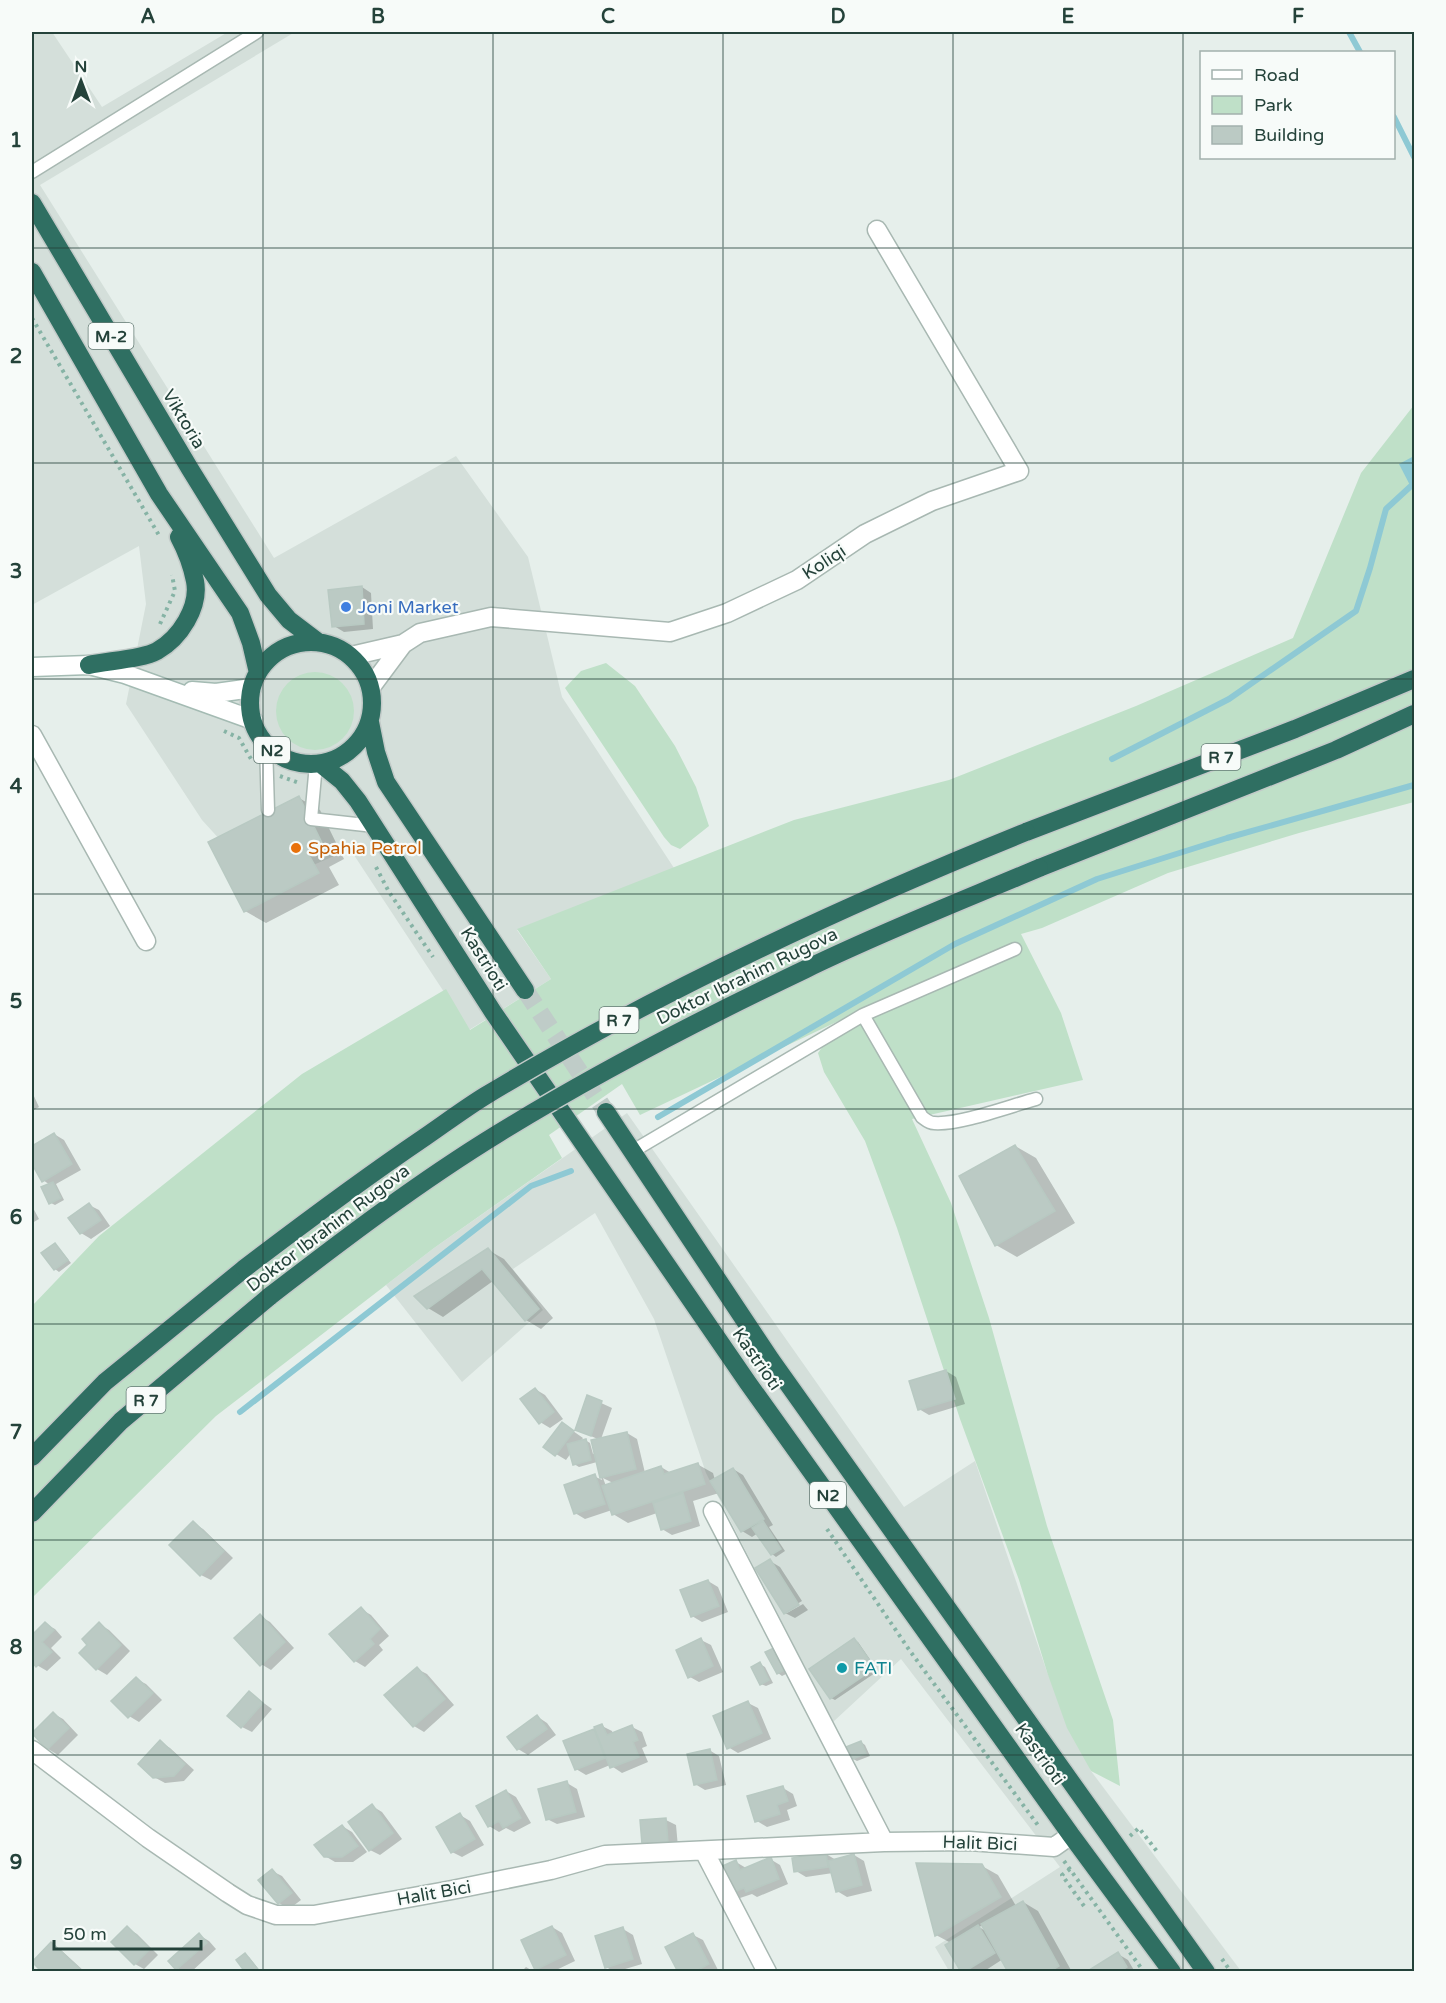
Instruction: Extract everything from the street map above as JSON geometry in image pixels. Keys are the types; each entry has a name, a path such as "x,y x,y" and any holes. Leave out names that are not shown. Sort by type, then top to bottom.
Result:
{"highway":[{"name":"Viktoria","path":"32,203 190,470 268,595 289,620 318,642"},
{"name":"M-2","path":"32,272 144,466"},
{"name":"N2","path":"144,466 159,494 240,613 251,643 255,681 250,705 258,733 276,753 289,760 302,764 318,764"},
{"path":"89,664 156,651 184,627 192,604 195,583 185,549 159,494"},
{"path":"255,681 269,659 284,648 300,643 318,642 336,647 351,656 363,670 371,687 373,705 370,722 362,737 351,750 337,759 318,764"},
{"name":"Doktor Ibrahim Rugova","path":"32,1457 105,1382 245,1268 356,1184 483,1097 599,1030 782,938 918,875 1295,729 1414,679"},
{"name":"Doktor Ibrahim Rugova","path":"32,1513 120,1421 270,1296 389,1206 498,1134 593,1077 807,968 906,924 1039,868 1336,750 1414,714"},
{"name":"Kastrioti","path":"370,722 376,752 386,782 525,990"},
{"name":"Kastrioti","path":"318,764 349,790 493,1012 748,1383 1071,1835 1172,1971"},
{"name":"Kastrioti","path":"606,1112 771,1360 1206,1971"}],"street":[{"name":"Koliqi","path":"351,656 403,644 420,633 491,617 670,632 727,613 797,580 865,534 932,501 1019,471 878,230"},
{"path":"371,687 403,644"},
{"path":"32,667 89,664 172,690 253,720"},
{"path":"172,690 216,693 255,681"},
{"path":"32,735 146,941"},
{"path":"713,1511 885,1842"},
{"name":"Halit Bici","path":"32,1750 148,1838 228,1893 246,1905 276,1915 314,1915 441,1892 550,1870 605,1855 885,1842 969,1841 1053,1846"},
{"path":"1053,1846 1071,1835"},
{"path":"704,1851 767,1971"}],"lane":[{"path":"32,172 257,32"},
{"path":"266,744 268,810"},
{"path":"318,764 311,819 374,826"},
{"path":"633,1151 863,1015 1015,949"},
{"path":"863,1015 922,1117 927,1121 934,1123 961,1120 1036,1099"}],"path":[{"path":"32,318 162,541"},
{"path":"157,631 175,591 172,571"},
{"path":"218,729 239,738 252,761 277,775 314,789"},
{"path":"373,862 389,892 435,960"},
{"path":"822,1522 910,1651 1144,1971"},
{"path":"1129,1836 1139,1828 1159,1854"},
{"path":"1070,1869 1062,1875 1084,1906"}],"shaded area":[{"path":"32,32 52,32 102,107 228,32 295,32 40,185 274,558 456,456 528,557 562,697 674,868 517,930 551,979 469,1030 350,849 263,887 202,820 126,704 146,604 139,546 32,605"},
{"path":"627,1113 904,1507 975,1461 1047,1672 1091,1771 1241,1971 949,1971 935,1947 1060,1867 901,1659 833,1722 706,1473 654,1319 595,1213 513,1269 543,1310 462,1382 386,1285 434,1248"}],"green space":[{"path":"1414,405 1414,802 1299,833 1168,873 1042,928 1021,934 1061,1013 1083,1080 912,1119 951,1203 989,1318 1047,1526 1113,1720 1120,1786 1091,1771 1067,1728 1019,1580 960,1419 897,1228 865,1141 824,1072 818,1053 833,1032 859,1024 865,1025 902,991 640,1115 622,1084 549,1135 562,1158 434,1248 216,1416 32,1598 32,1306 99,1236 302,1074 446,989 470,1030 551,979 517,929 794,820 949,780 1136,706 1293,638 1361,473"},
{"path":"606,663 635,686 675,746 696,787 709,826 680,849 671,845 664,837 565,688 581,671"},
{"path":"315,672 330,675 347,689 354,711 351,726 337,743 315,750 300,747 283,733 276,711 279,696 293,679"}],"water":[{"path":"1414,456 1414,493 1399,464"}],"building":[{"name":"Joni Market","path":"362,586 364,624 332,627 328,590"},
{"path":"299,796 324,847 309,855 319,873 244,912 208,842"},
{"path":"54,1133 72,1164 42,1182 32,1164 32,1146"},
{"path":"1015,1145 1055,1211 995,1246 959,1176"},
{"path":"53,1182 61,1198 49,1204 41,1187"},
{"path":"89,1203 101,1220 80,1234 68,1218"},
{"path":"55,1243 68,1260 54,1270 41,1253"},
{"path":"488,1248 539,1309 525,1321 482,1269 427,1309 414,1296"},
{"path":"946,1370 955,1399 918,1410 909,1381"},
{"path":"535,1388 554,1412 539,1424 520,1399"},
{"path":"587,1395 602,1401 591,1436 575,1430"},
{"path":"562,1422 574,1431 555,1456 543,1447"},
{"path":"627,1432 636,1469 600,1478 591,1440"},
{"path":"586,1439 591,1460 573,1465 567,1444"},
{"path":"698,1463 705,1484 612,1515 602,1486 661,1466 664,1474"},
{"path":"733,1468 764,1519 741,1532 710,1481"},
{"path":"595,1474 605,1504 574,1514 564,1485"},
{"path":"683,1493 691,1521 661,1530 653,1503"},
{"path":"193,1521 224,1551 200,1576 169,1545"},
{"path":"763,1521 781,1549 771,1555 752,1528"},
{"path":"770,1559 799,1605 784,1614 755,1568"},
{"path":"708,1580 719,1606 691,1617 680,1590"},
{"path":"361,1607 380,1629 370,1639 374,1644 354,1662 329,1634"},
{"path":"260,1614 285,1642 260,1666 234,1638"},
{"path":"45,1622 54,1630 42,1642 52,1652 36,1667 32,1662 32,1635"},
{"path":"99,1622 121,1645 96,1670 79,1653 87,1645 82,1639"},
{"path":"701,1638 713,1666 688,1678 676,1650"},
{"name":"FATI","path":"854,1638 875,1668 830,1699 809,1669"},
{"path":"774,1648 786,1669 777,1674 765,1652"},
{"path":"760,1662 769,1680 760,1685 751,1667"},
{"path":"417,1667 445,1699 413,1727 384,1695"},
{"path":"136,1677 153,1693 128,1718 111,1701"},
{"path":"249,1691 263,1703 241,1728 227,1716"},
{"path":"748,1701 762,1733 727,1749 713,1716"},
{"path":"53,1712 69,1728 47,1750 32,1733"},
{"path":"537,1715 547,1729 517,1750 507,1737"},
{"path":"602,1724 607,1735 632,1725 638,1740 633,1742 639,1757 610,1768 594,1727"},
{"path":"594,1729 605,1758 575,1770 563,1741"},
{"path":"160,1740 185,1764 174,1776 153,1778 138,1764"},
{"path":"861,1741 866,1753 851,1760 846,1747"},
{"path":"710,1749 717,1780 694,1785 687,1754"},
{"path":"567,1781 576,1812 546,1820 538,1789"},
{"path":"783,1786 788,1801 777,1805 780,1814 755,1822 747,1796"},
{"path":"506,1790 521,1818 503,1828 499,1821 488,1827 476,1806"},
{"path":"372,1804 393,1833 369,1851 348,1822"},
{"path":"460,1813 475,1839 451,1853 436,1827"},
{"path":"666,1818 668,1842 642,1844 640,1820"},
{"path":"342,1825 358,1846 342,1857 324,1857 314,1845"},
{"path":"826,1852 828,1867 794,1872 792,1858"},
{"path":"854,1854 862,1885 836,1892 828,1861"},
{"path":"771,1857 779,1879 746,1892 744,1888 729,1894 718,1868 736,1860 740,1870"},
{"path":"916,1863 982,1864 1001,1897 935,1936"},
{"path":"272,1869 292,1893 278,1904 258,1880"},
{"path":"1023,1901 1059,1966 1049,1972 1008,1972 981,1924"},
{"path":"978,1925 995,1953 961,1972 945,1945"},
{"path":"127,1926 150,1949 134,1965 111,1942"},
{"path":"552,1926 566,1955 535,1970 521,1940"},
{"path":"623,1927 633,1959 605,1968 595,1936"},
{"path":"199,1933 207,1943 176,1970 168,1961"},
{"path":"693,1933 709,1964 694,1972 678,1972 665,1947"},
{"path":"51,1942 83,1972 42,1972 32,1962"},
{"path":"1118,1952 1127,1967 1119,1972 1086,1972"},
{"path":"245,1953 260,1972 245,1972 236,1960"}],"waterway":[{"path":"1349,32 1359,51"},
{"path":"1395,119 1414,157"},
{"path":"1112,759 1229,699 1356,611 1386,509 1411,486"},
{"path":"658,1117 955,944 1097,879 1227,838 1414,785"},
{"path":"240,1412 531,1186 571,1171"}],"tunnel":[{"path":"525,990 606,1112"}],"place":[{"name":"Joni Market","path":"346,607"},
{"name":"Spahia Petrol","path":"296,848"},
{"name":"FATI","path":"842,1668"}]}
